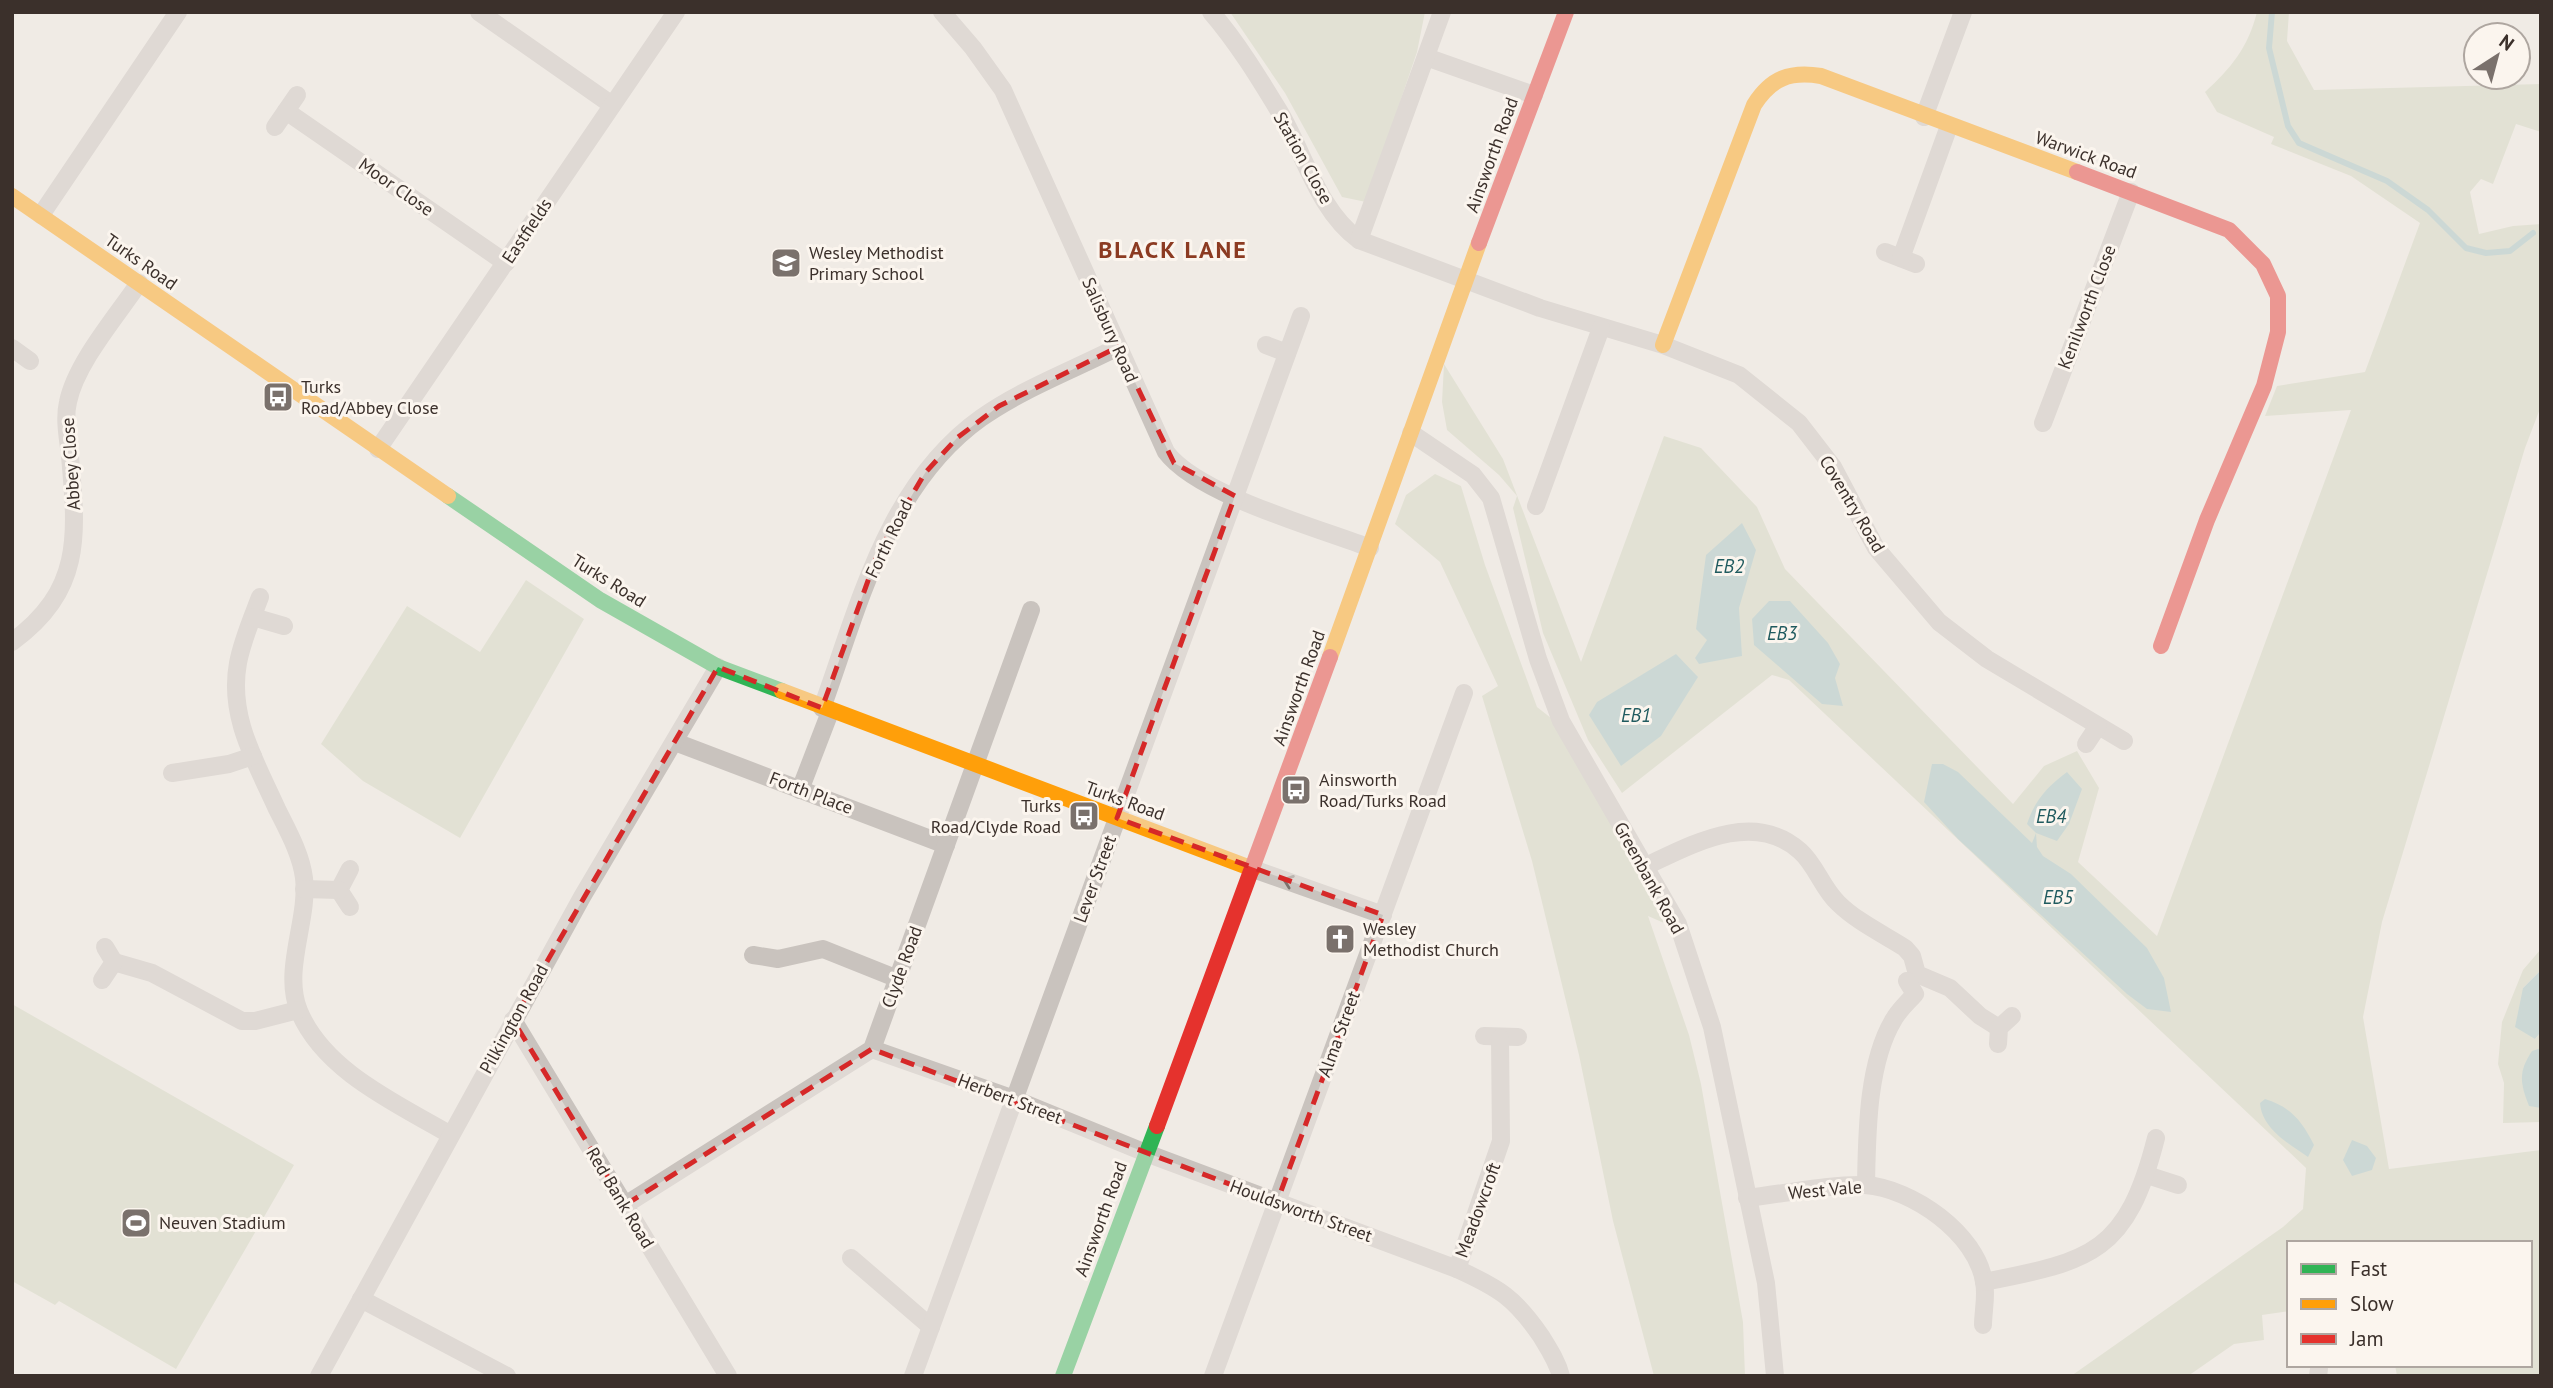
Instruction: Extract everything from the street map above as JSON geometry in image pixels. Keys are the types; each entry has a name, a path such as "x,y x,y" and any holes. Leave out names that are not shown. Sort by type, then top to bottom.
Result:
{"street":[{"path":"41,215 178,12"},
{"path":"479,12 612,105"},
{"name":"Eastfields","path":"378,449 676,12"},
{"name":"Salisbury Road","path":"942,12 974,48 1003,90 1166,452 1174,463 1235,496 1370,548"},
{"name":"Station Close","path":"1212,12 1279,112 1323,198 1349,233 1359,240 1465,281"},
{"path":"1359,240 1442,12"},
{"name":"Ainsworth Road","path":"1063,1376 1253,869 1465,281 1566,12"},
{"path":"1924,117 1963,12"},
{"path":"1426,57 1534,95"},
{"name":"Warwick Road","path":"1663,345 1754,105 1772,80 1784,73 1800,71 1821,76 1949,127 2132,192 2229,230 2262,262 2274,282 2280,306 2280,331 2253,412 2208,518 2161,646"},
{"path":"275,127 297,94"},
{"name":"Moor Close","path":"286,111 506,263"},
{"path":"1900,258 1949,127"},
{"name":"Kenilworth Close","path":"2043,423 2132,192"},
{"name":"Turks Road","path":"12,196 600,600 718,667 1253,869"},
{"name":"Coventry Road","path":"1465,281 1601,328 1663,345 1739,375 1799,423 1833,467 1876,548 1938,622 1987,659 2124,741"},
{"name":"Abbey Close","path":"12,642 44,615 58,597 66,577 76,534 67,405 81,369 139,283"},
{"name":"Lever Street","path":"913,1376 1301,316"},
{"path":"1536,506 1601,328"},
{"path":"1266,345 1287,353"},
{"name":"Forth Road","path":"800,790 878,553 892,522 925,473 957,438 979,419 1118,347"},
{"path":"12,348 30,362"},
{"name":"Greenbank Road","path":"1411,433 1473,475 1491,498 1538,659 1561,721 1678,924 1712,1027 1766,1283 1775,1376"},
{"path":"260,597 238,661 235,685 242,732 297,851 304,889 295,970 298,1010 322,1045 348,1071 377,1092 449,1134"},
{"name":"Clyde Road","path":"872,1049 1031,610"},
{"path":"253,617 284,626"},
{"name":"Pilkington Road","path":"319,1376 513,1020 718,667"},
{"name":"Alma Street","path":"1213,1376 1464,693"},
{"path":"2086,744 2098,726"},
{"name":"Forth Place","path":"675,742 946,845"},
{"path":"172,772 209,775 253,756"},
{"path":"1644,867 1692,844 1734,832 1765,832 1778,836 1801,851 1839,904 1905,948 1912,956 1907,981 1915,994 1894,1019 1880,1051 1870,1112 1866,1185"},
{"path":"339,890 350,869"},
{"path":"1253,869 1383,915"},
{"path":"304,889 339,890"},
{"path":"339,890 350,907"},
{"path":"753,955 778,959 823,949 898,979"},
{"path":"102,979 109,955 152,973 242,1021 255,1021 298,1010"},
{"path":"1907,981 1951,988 1980,1016 2003,1030"},
{"name":"Red Bank Road","path":"513,1020 728,1376"},
{"name":"Meadowcroft","path":"1518,1037 1492,1037 1501,1141 1457,1269 1496,1286 1522,1308 1551,1352 1560,1376"},
{"path":"625,1205 872,1049"},
{"name":"Herbert Street","path":"872,1049 1014,1099 1146,1153"},
{"path":"1984,1282 2073,1262 2095,1248 2129,1215 2147,1175 2156,1138"},
{"name":"Houldsworth Street","path":"1146,1153 1457,1269"},
{"path":"2147,1175 2178,1185"},
{"name":"West Vale","path":"1747,1198 1866,1185 1915,1202 1956,1230 1970,1248 1984,1282 1983,1325"},
{"path":"851,1258 931,1327"},
{"path":"361,1298 507,1376"}],"highlighted area":[{"path":"1118,347 1174,463 1235,496 1117,818 1383,915 1277,1202 872,1049 625,1205 513,1020 718,667 822,708 878,553 925,473 957,438 999,406"}],"green space":[{"path":"1230,12 1425,12 1417,52 1366,202 1342,197 1285,93"},
{"path":"2257,12 2289,12 2287,41 2314,90 2462,86 2462,91 2532,91 2532,84 2541,84 2541,132 2516,124 2493,184 2481,179 2470,192 2479,234 2513,226 2541,224 2541,406 2525,448 2382,922 2363,1017 2389,1169 2541,1150 2541,1376 2397,1376 2395,1367 2532,1367 2532,1241 2287,1241 2287,1311 2262,1315 2264,1340 2234,1344 2188,1376 2071,1376 2283,1227 2303,1209 2306,1168 1789,680 1772,675 1622,793 1588,740 1543,633 1513,508 1517,496 1499,475 1447,430 1442,402 1444,364 1503,459 1581,662 1664,436 1701,448 1757,507 1785,569 2013,804 2044,766 2077,751 2099,788 2078,862 2157,936 2351,410 2265,416 2277,386 2365,372 2420,223 2351,176 2271,144 2274,137 2217,112 2205,92 2223,74 2249,36"},
{"path":"1435,474 1461,486 1485,565 1537,707 1551,718 1664,923 1648,916 1689,1035 1701,1084 1743,1322 1745,1376 1654,1376 1613,1221 1579,1055 1532,861 1482,696 1498,686 1440,562 1395,524 1406,495"},
{"path":"526,580 584,619 460,838 363,781 321,744 407,606 480,652"},
{"path":"2541,949 2541,970 2523,988 2535,1039 2541,1032 2541,1122 2503,1123 2504,1083 2498,1064 2502,1022 2523,970"},
{"name":"Neuven Stadium","path":"12,1004 294,1165 176,1369 59,1301 55,1305 12,1281"}],"water":[{"name":"EB2","path":"1742,523 1756,550 1739,608 1742,656 1699,664 1695,658 1707,640 1696,629 1706,555"},
{"name":"EB3","path":"1769,601 1790,601 1828,643 1840,664 1835,678 1843,706 1822,704 1754,645 1752,619"},
{"name":"EB1","path":"1676,654 1698,677 1661,736 1621,766 1589,715 1597,702"},
{"name":"EB5","path":"1932,764 1943,764 1958,772 2032,843 2036,833 2037,847 2043,856 2071,874 2147,948 2164,978 2171,1012 2147,1009 2127,994 1958,839 1924,802"},
{"name":"EB4","path":"2067,772 2082,789 2069,824 2057,841 2036,833 2027,824 2034,808 2048,789"},
{"path":"2541,970 2541,1032 2535,1039 2515,1027 2523,988"},
{"path":"2541,1048 2541,1108 2529,1106 2522,1078 2524,1065 2532,1051"},
{"path":"2265,1099 2282,1106 2300,1122 2314,1145 2308,1157 2271,1128 2260,1103"},
{"path":"2352,1140 2367,1146 2376,1158 2372,1170 2352,1176 2343,1160"}],"waterway":[{"path":"2272,12 2269,48 2288,126 2299,143 2387,181 2428,210 2466,248 2486,253 2510,251 2533,233"}],"traffic: fast":[{"path":"448,496 600,600 718,667 782,691"},
{"path":"1063,1376 1157,1126"}],"traffic: slow":[{"path":"1663,345 1754,105 1767,88 1782,78 1821,76 2077,172"},
{"path":"12,196 448,496"},
{"path":"1330,657 1479,243"},
{"path":"782,691 1253,869"}],"traffic: jam":[{"path":"1479,243 1566,12"},
{"path":"2077,172 2229,230 2263,264 2278,296 2278,332 2264,386 2207,520 2161,646"},
{"path":"1157,1126 1330,657"}],"place":[{"name":"Wesley Methodist Primary School","path":"786,263"},
{"name":"Turks Road/Abbey Close","path":"278,397"},
{"name":"Ainsworth Road/Turks Road","path":"1296,790"},
{"name":"Turks Road/Clyde Road","path":"1084,816"},
{"name":"Wesley Methodist Church","path":"1340,939"},
{"name":"Neuven Stadium","path":"136,1223"}],"district":[{"name":"BLACK LANE","path":"1173,250"}]}
